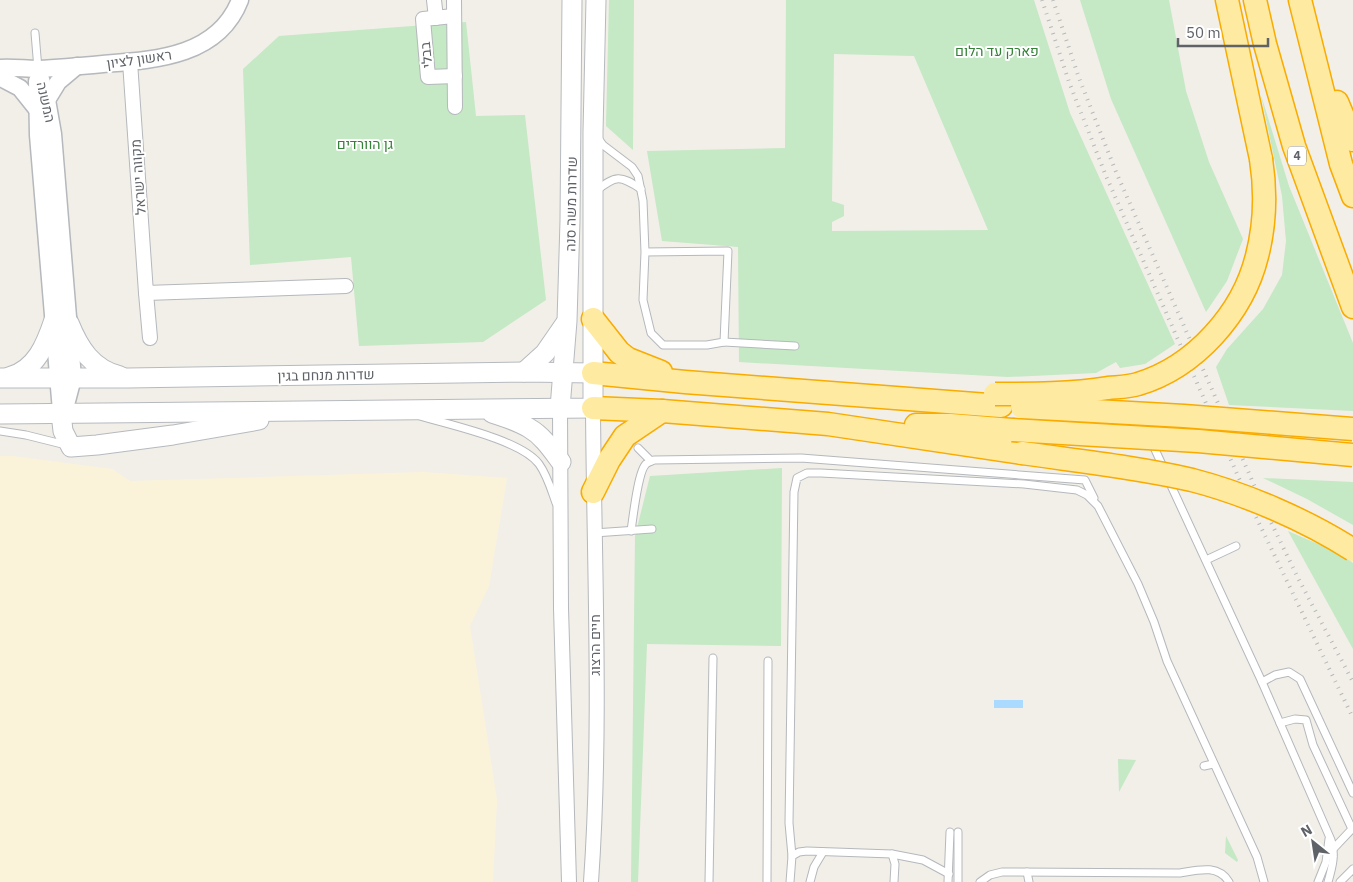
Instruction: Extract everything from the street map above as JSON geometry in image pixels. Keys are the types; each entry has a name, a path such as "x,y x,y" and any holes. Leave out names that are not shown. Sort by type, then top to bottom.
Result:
{"highway":[{"path":"998,400 1037,394 1098,390 1136,384 1162,375 1194,354 1221,327 1243,294 1257,257 1263,219 1263,175 1227,0"},
{"name":"4","path":"1255,0 1265,44 1294,146 1353,307"},
{"path":"1300,0 1341,164 1353,196"},
{"path":"1309,39 1353,140"},
{"path":"593,320 619,352 628,358 685,382"},
{"path":"594,373 847,394 998,400 1353,429"},
{"path":"593,408 662,411 828,424 950,425 1198,441 1353,455"},
{"path":"593,492 609,460 625,436 662,411"},
{"path":"828,424 1150,472 1192,480 1281,512 1329,534 1353,550"}],"main road":[{"name":"שדרות משה סנה","path":"560,408 567,321 572,144 572,0"},
{"name":"שדרות משה סנה","path":"593,408 593,132 596,0"},
{"path":"2,378 23,371 36,358 48,336 61,321 88,358 106,371 128,378"},
{"path":"524,372 548,349 567,321"},
{"name":"שדרות מנחם בגין","path":"2,378 524,372 594,373"},
{"path":"482,408 527,426 548,444 561,462"},
{"path":"0,414 593,408"},
{"path":"62,413 63,431 71,446 97,445 173,435 307,411"}],"street":[{"name":"ראשון לציון","path":"0,68 38,69 165,58 197,46 212,36 229,20 240,0"},
{"path":"434,0 436,18 454,16"},
{"name":"בבלי","path":"454,0 455,107"},
{"name":"בבלי","path":"436,18 422,19 428,77 455,76"},
{"name":"מקווה ישראל","path":"130,62 150,338"},
{"path":"0,78 20,88 42,104 58,82 77,66"},
{"name":"ראשון לציון","path":"0,78 38,69"},
{"name":"המשנה","path":"38,69 66,378 71,390 62,413"},
{"path":"146,293 346,286"},
{"path":"560,408 561,608 568,882"},
{"name":"חיים הרצוג","path":"591,882 595,814 593,408"}],"lane":[{"path":"35,33 38,69"},
{"path":"593,132 603,145 632,167 638,176 643,201 645,252 643,300 651,333 663,345 707,345 724,342 795,346"},
{"path":"594,192 609,180 618,177 627,180 641,189"},
{"path":"645,252 728,251 724,342"},
{"path":"1142,422 1174,408"},
{"path":"398,410 498,440 525,452 538,462 544,472 561,518"},
{"path":"1136,410 1262,682 1328,832 1334,848 1334,858 1328,882"},
{"path":"0,431 71,446"},
{"path":"638,448 651,461"},
{"path":"631,531 639,483 643,469 651,461 801,458 1084,480 1138,584 1154,622 1167,661 1257,857 1264,882"},
{"path":"790,882 792,856 789,803 794,492 797,478 807,473 821,473 1024,484 1077,490 1087,495 1098,506"},
{"path":"594,533 652,530"},
{"path":"1206,560 1236,546"},
{"path":"709,882 713,658"},
{"path":"767,882 768,661"},
{"path":"1262,682 1282,672 1295,674 1304,686 1353,793"},
{"path":"1280,723 1302,718 1309,724 1313,745 1352,830 1334,848"},
{"path":"1309,724 1320,719"},
{"path":"1204,766 1214,764"},
{"path":"792,856 798,852 892,854 923,860 948,878 954,832 958,882"},
{"path":"1318,882 1328,856 1328,832"},
{"path":"810,882 814,867 823,852"},
{"path":"892,854 895,864 894,882"},
{"path":"980,882 990,875 1002,872 1180,873 1202,869 1220,872 1229,882"},
{"path":"1340,882 1353,869"},
{"path":"1027,872 1029,882"}],"green space":[{"path":"609,0 634,0 633,150 606,126"},
{"name":"פארק עד הלום","path":"786,0 1034,0 1070,113 1175,344 1145,364 1120,368 1116,362 1096,373 1008,377 739,362 738,247 662,241 647,151 785,148","holes":["834,54 914,56 988,230 832,231 832,222 844,216 844,205 832,201"]},
{"path":"1080,0 1169,0 1186,91 1209,162 1243,239 1227,281 1206,312 1111,99"},
{"name":"גן הוורדים","path":"466,22 476,116 525,115 546,300 483,342 359,346 351,257 250,265 243,69 279,36"},
{"path":"1261,95 1289,186 1353,343 1353,411 1229,405 1216,367 1227,349 1263,309 1282,275 1286,241 1282,196"},
{"path":"782,468 781,646 647,644 638,882 631,882 635,536 650,476"},
{"path":"1263,478 1353,482 1353,525 1307,499"},
{"path":"1288,531 1341,554 1353,563 1353,649"},
{"path":"1118,759 1136,760 1119,792"},
{"path":"1226,836 1238,860 1237,862 1225,853"}],"sand":[{"path":"0,456 112,469 130,481 423,472 507,478 489,586 470,626 497,800 493,882 0,882"}],"water":[{"path":"994,700 1023,700 1023,708 994,708"}],"railway":[{"path":"1042,0 1069,82 1106,176 1256,517 1353,718"},
{"path":"1053,0 1079,78 1116,172 1266,512 1298,578 1353,682"}]}
